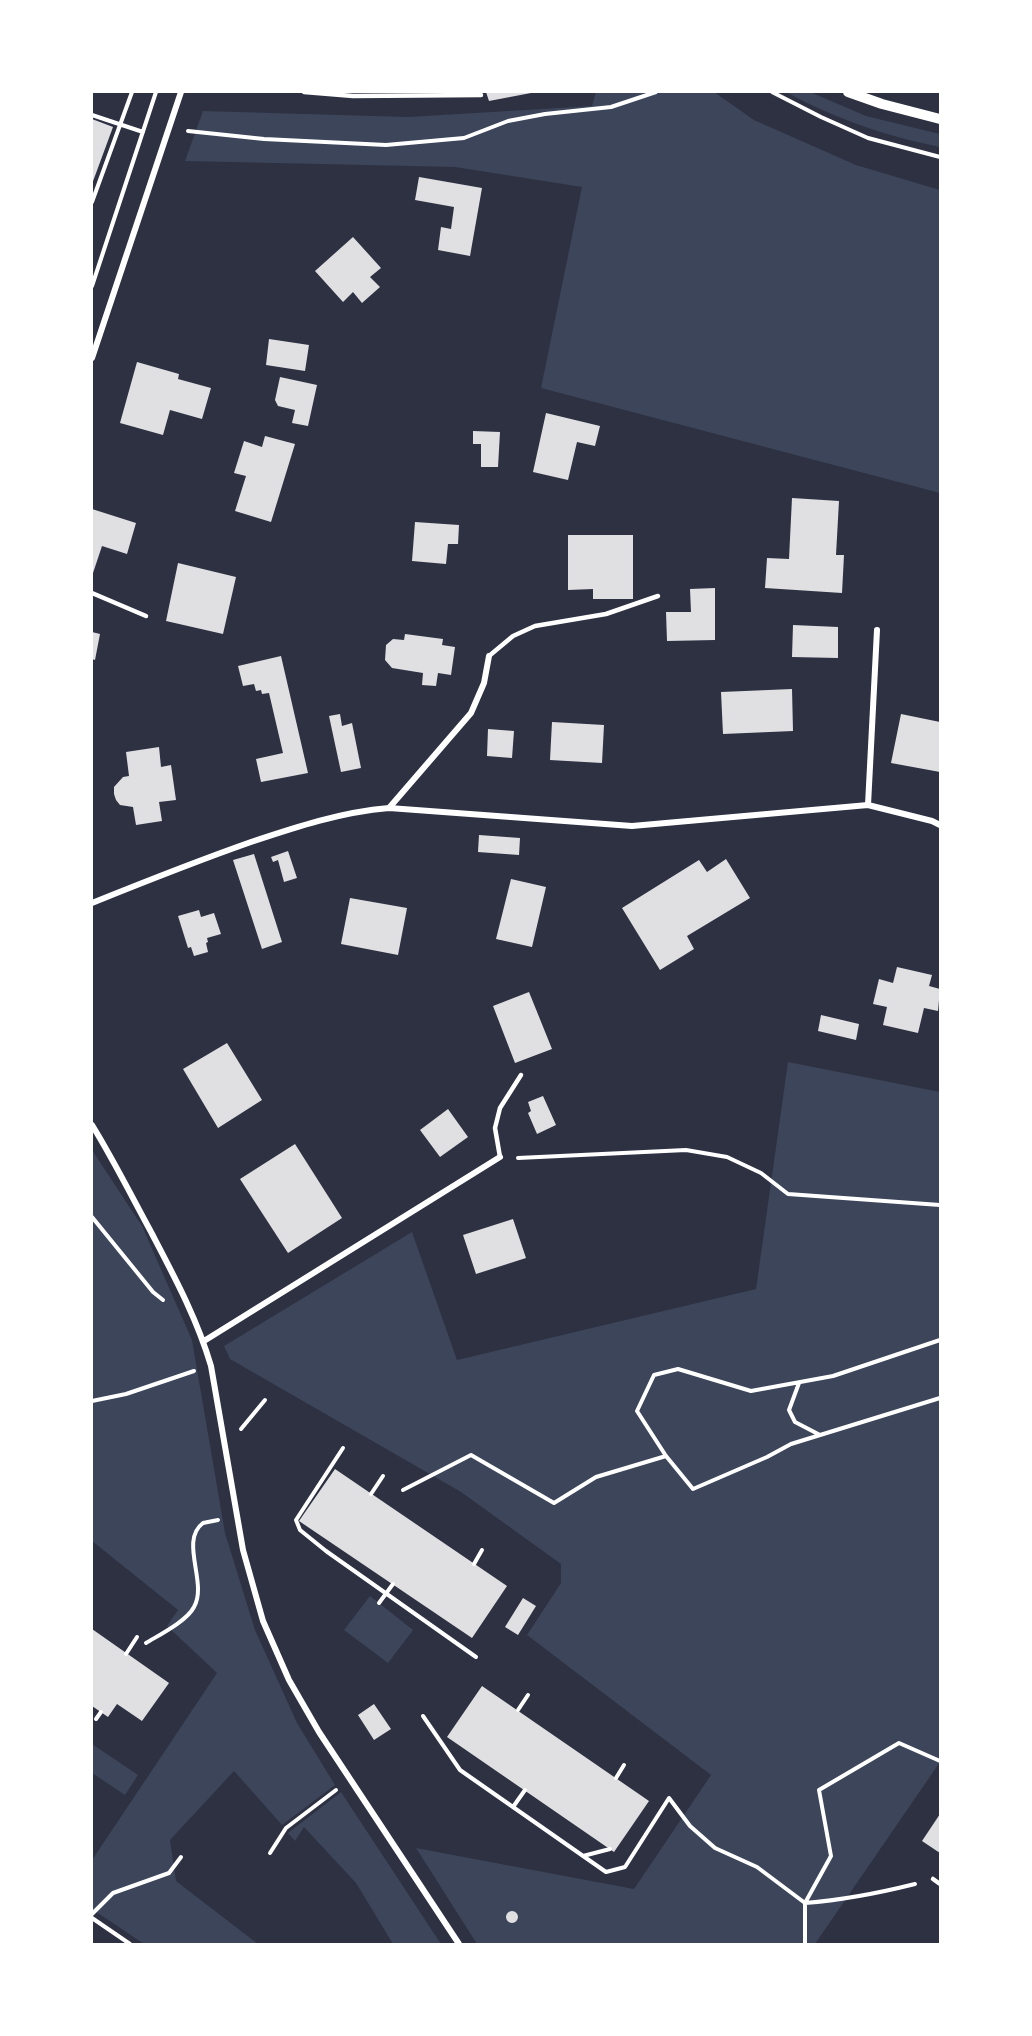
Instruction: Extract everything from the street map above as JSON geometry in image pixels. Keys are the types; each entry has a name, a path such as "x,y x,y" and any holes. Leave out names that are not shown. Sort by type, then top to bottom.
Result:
{"street":[{"path":"92,358 181,92"},
{"path":"848,92 882,104 940,118"},
{"path":"868,805 877,630"},
{"path":"389,808 471,713 484,682 489,656"},
{"path":"92,903 270,836 353,813 389,808 632,826 868,805 940,825"},
{"path":"92,1125 165,1258 204,1341 211,1366 243,1550 263,1621 289,1680 319,1732 459,1944"},
{"path":"204,1341 500,1157"}],"lane":[{"path":"304,92 353,96 481,95"},
{"path":"92,593 146,616"},
{"path":"489,656 513,636 535,626 606,614 658,596"},
{"path":"500,1157 495,1128 500,1108 521,1074"},
{"path":"933,1879 940,1884"}],"path":[{"path":"92,202 132,92"},
{"path":"92,286 156,92"},
{"path":"185,131 264,139 386,145 465,138 508,121 545,114 611,107 656,92"},
{"path":"772,92 868,138 940,157"},
{"path":"92,116 143,132"},
{"path":"500,1157 528,1159 686,1150 727,1157 761,1173 788,1194 940,1205"},
{"path":"92,1217 153,1293 196,1322"},
{"path":"940,1340 833,1376 751,1391 678,1369 654,1375 637,1411 666,1456 693,1490 791,1444 940,1398"},
{"path":"92,1401 126,1394 211,1366"},
{"path":"799,1383 789,1410 795,1422 820,1435"},
{"path":"225,1447 266,1400"},
{"path":"344,1448 296,1520 300,1530 326,1551 476,1657"},
{"path":"403,1490 471,1455 554,1503 596,1477 666,1456"},
{"path":"371,1494 383,1476"},
{"path":"146,1643 173,1626 195,1607 198,1592 193,1544 199,1526 214,1520 237,1519"},
{"path":"474,1564 482,1550"},
{"path":"379,1603 393,1584"},
{"path":"126,1654 137,1638"},
{"path":"518,1710 528,1695"},
{"path":"96,1719 101,1712"},
{"path":"423,1716 460,1770 606,1872 625,1867 669,1798 690,1826 715,1848 757,1868 805,1903 881,1892 933,1879"},
{"path":"805,1944 805,1903 831,1856 819,1790 899,1743 940,1761"},
{"path":"616,1778 624,1765"},
{"path":"270,1853 286,1828 336,1790"},
{"path":"513,1807 525,1790"},
{"path":"583,1856 610,1849"},
{"path":"130,1944 92,1916 113,1893 169,1873 181,1857"}],"shaded area":[{"path":"596,92 714,92 754,120 856,165 940,190 940,493 541,388 582,187 455,167 185,161 203,111 408,117 592,106"},
{"path":"786,92 810,92 866,116 940,134 940,147 861,126"},
{"path":"788,1062 940,1092 940,1762 815,1944 477,1944 416,1848 634,1889 711,1775 527,1635 561,1583 561,1564 461,1492 230,1359 224,1346 412,1232 457,1360 756,1289"},
{"path":"92,1150 142,1226 192,1340 225,1533 255,1630 297,1723 335,1785 282,1825 234,1771 170,1840 176,1881 258,1944 144,1944 92,1909 92,1860 217,1673 167,1626 178,1610 92,1541"},
{"path":"370,1596 413,1630 388,1663 344,1630"},
{"path":"92,1744 138,1775 125,1795 92,1773"},
{"path":"341,1792 441,1944 393,1944 356,1883 304,1827 295,1841 288,1833"}],"building":[{"path":"486,92 531,92 531,93 489,101"},
{"path":"92,119 113,127 92,184"},
{"path":"419,177 482,188 470,256 438,250 441,227 451,229 454,207 415,200"},
{"path":"353,237 381,268 370,277 380,287 362,303 353,292 343,302 315,271"},
{"path":"269,339 309,345 305,371 266,365"},
{"path":"137,362 179,374 178,379 211,388 202,419 170,410 163,435 120,423"},
{"path":"280,377 317,385 308,426 292,423 295,410 278,406 275,400"},
{"path":"546,413 600,426 595,446 577,442 568,480 533,472"},
{"path":"473,431 500,432 498,467 481,467 481,444 473,444"},
{"path":"265,436 295,444 271,522 235,511 246,476 234,473 244,441 262,447"},
{"path":"792,498 839,501 836,555 844,555 842,593 765,588 767,558 789,559"},
{"path":"92,509 136,523 127,554 102,546 93,573 92,572"},
{"path":"415,522 459,525 458,544 448,544 446,564 412,561"},
{"path":"568,535 633,535 633,599 593,599 593,589 568,590"},
{"path":"178,563 236,577 223,634 166,621"},
{"path":"715,588 715,640 667,641 666,612 691,612 690,589"},
{"path":"793,625 838,627 838,658 792,657"},
{"path":"92,632 100,634 95,660 92,659"},
{"path":"405,634 443,639 442,645 455,647 451,675 438,673 436,686 422,685 423,673 392,668 385,660 386,645 393,639 404,640"},
{"path":"281,656 308,773 261,782 256,759 283,753 269,693 262,694 261,690 256,691 254,684 243,686 238,666"},
{"path":"792,689 793,731 723,734 721,692"},
{"path":"340,714 342,726 352,723 361,768 341,772 329,716"},
{"path":"901,714 940,722 940,772 891,763"},
{"path":"552,722 604,725 602,763 550,760"},
{"path":"488,729 514,731 512,758 487,756"},
{"path":"159,747 161,767 171,765 176,800 159,802 162,821 136,825 133,807 120,805 114,794 114,787 123,777 129,776 126,752"},
{"path":"479,835 520,838 519,855 478,852"},
{"path":"288,851 297,878 284,882 278,860 273,862 271,857"},
{"path":"254,854 282,942 262,949 233,860"},
{"path":"726,859 750,898 687,936 694,949 660,970 622,908 699,860 707,872"},
{"path":"511,879 546,887 532,947 496,939"},
{"path":"350,898 407,908 398,955 341,944"},
{"path":"199,910 201,917 214,913 221,934 207,938 208,952 194,956 191,947 188,948 178,916"},
{"path":"897,967 932,975 929,986 940,989 938,1011 924,1008 918,1033 883,1025 887,1007 873,1004 879,979 893,983"},
{"path":"529,992 552,1049 515,1063 493,1006"},
{"path":"821,1015 859,1024 856,1040 818,1031"},
{"path":"227,1043 262,1100 218,1128 183,1069"},
{"path":"543,1096 556,1125 537,1134 528,1113 531,1111 528,1102"},
{"path":"448,1109 468,1137 440,1157 420,1130"},
{"path":"295,1144 342,1218 288,1253 240,1179"},
{"path":"513,1219 526,1258 476,1274 463,1235"},
{"path":"335,1469 507,1586 472,1638 299,1521"},
{"path":"523,1598 536,1606 518,1635 505,1627"},
{"path":"92,1629 169,1683 142,1721 117,1704 108,1717 92,1706"},
{"path":"482,1686 649,1801 614,1852 447,1737"},
{"path":"374,1704 391,1729 374,1740 358,1715"},
{"path":"940,1814 940,1853 922,1841"},
{"path":"512,1911 518,1917 512,1923 506,1917"}]}
